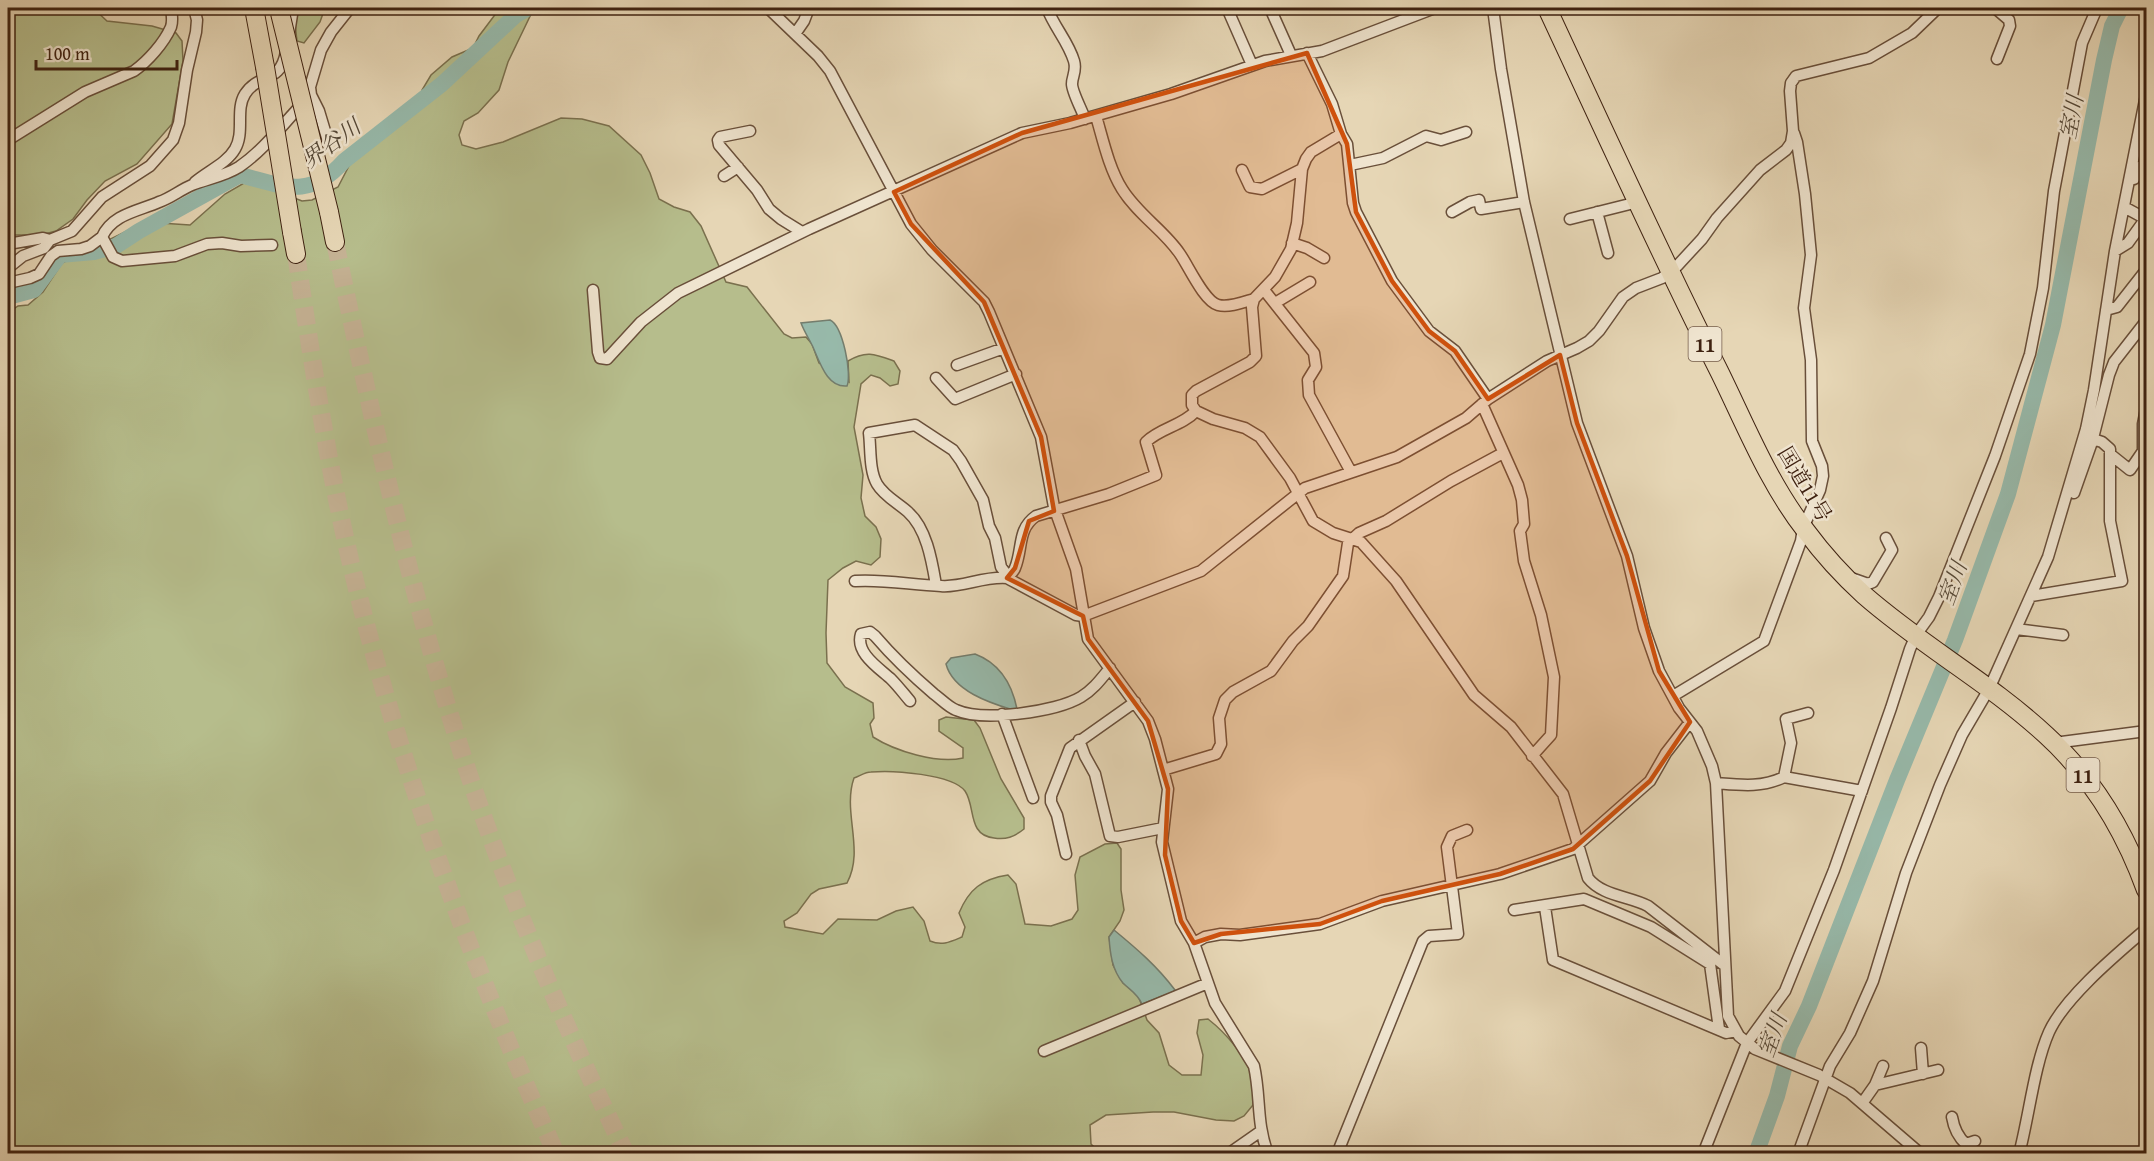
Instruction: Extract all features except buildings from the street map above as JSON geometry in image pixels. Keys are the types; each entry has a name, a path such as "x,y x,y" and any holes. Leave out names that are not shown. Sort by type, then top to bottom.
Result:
{"highway":[{"path":"254,8 296,254"},
{"name":"国道11号","path":"1547,8 1671,272 1788,506 1803,528 1846,578 1865,596 1988,688 2054,743 2083,775 2110,814 2125,840 2146,890"},
{"path":"284,9 335,242"}],"street":[{"path":"8,140 70,100 141,66 171,27 171,8"},
{"path":"8,268 22,256 44,248 50,240 72,231 102,197 150,166 173,140 179,123 187,70 196,32 197,20 194,8"},
{"path":"328,141 310,87 321,50 331,32 350,8"},
{"path":"768,8 830,71 911,224 932,250 984,302 1016,374 1041,437 1054,511 1076,569 1088,639 1148,721 1168,789 1162,842 1181,921 1194,943 1215,1003 1254,1066 1261,1131 1268,1154"},
{"path":"795,34 809,8"},
{"path":"1047,8 1053,24 1066,42 1075,63 1076,75 1072,88 1090,118 1121,187 1137,209 1172,244 1209,299 1218,305 1225,306 1254,299 1275,277 1292,243 1297,223 1302,169 1306,159 1311,152 1341,134"},
{"path":"1227,8 1252,65"},
{"path":"1270,8 1291,55"},
{"path":"593,290 598,352 600,358 607,359 641,322 678,293 802,232 1022,133 1090,118 1124,106 1171,94 1252,65 1291,55 1322,51 1436,8"},
{"path":"1492,8 1524,202 1577,423 1627,556 1644,628 1659,671 1696,731 1712,765 1716,783 1728,1016 1736,1031 1751,1046 1823,1077 1863,1102 1921,1154"},
{"path":"936,585 926,543 918,525 910,513 898,505 878,485 872,472 869,433 915,425 953,450 983,500 989,526 995,538 1000,567 1007,577 1076,615 1083,616 1201,571 1305,488 1397,457 1466,417 1485,401 1560,355 1589,341 1599,332 1623,297 1636,288 1671,272 1702,240 1717,218 1760,170 1786,150 1791,143 1793,131 1790,91 1791,83 1796,76 1869,58 1912,33 1938,8"},
{"path":"1995,8 2009,20 2010,26 1997,59"},
{"path":"1703,1154 1751,1046 1785,991 1834,870 1918,637 1950,572 1995,456 2030,354 2037,324 2054,191 2082,43 2097,8"},
{"path":"190,186 227,158 236,148 240,135 241,106 244,95 251,87 279,71 284,64 284,9"},
{"path":"8,13 8,21"},
{"path":"1307,53 1332,104 1341,134 1347,144 1356,212 1392,281 1429,331 1455,351 1485,401 1503,453 1518,485 1524,524 1520,531 1524,561 1540,615 1554,677 1551,735 1533,756"},
{"path":"8,283 39,274 51,256 58,251 81,249 102,239 109,226 121,217 238,167 265,145 311,95"},
{"path":"2034,596 2086,429 2115,251 2146,95"},
{"path":"750,131 720,137 719,145 757,190 769,209 802,232"},
{"path":"1673,696 1764,641 1801,540 1803,528 1820,490 1822,466 1812,441 1811,360 1804,308 1811,255 1797,142 1793,131"},
{"path":"1350,165 1383,158 1426,136 1435,136 1441,140 1466,132"},
{"path":"2128,186 2139,167 2146,165"},
{"path":"724,176 738,167"},
{"path":"1242,170 1250,187 1257,190 1302,169"},
{"path":"1452,212 1470,202 1479,200 1481,209 1524,202"},
{"path":"1570,219 1638,202"},
{"path":"2115,251 2128,243 2146,218 2124,207"},
{"path":"1597,212 1608,253"},
{"path":"8,244 43,238 50,240"},
{"path":"102,239 112,257 122,261 175,256 207,244 272,245"},
{"path":"1292,243 1307,248 1324,258"},
{"path":"2106,310 2117,307 2146,270"},
{"path":"1275,303 1310,282"},
{"path":"1264,290 1314,353 1317,367 1308,380 1309,395 1351,472"},
{"path":"1254,299 1252,325 1257,348 1256,356 1250,362 1196,391 1192,395 1192,405 1196,411 1213,419 1245,428 1260,437 1271,449 1313,521 1333,533 1353,538 1365,546 1396,581 1474,695 1511,727 1563,794 1588,878 1594,885 1604,891 1648,906 1724,965"},
{"path":"1798,1154 1823,1077 1846,1040 1874,981 1906,873 1940,785 1962,735 1988,688 2016,629 2047,575 2093,439 2104,390 2114,362 2146,321"},
{"path":"957,365 1004,348"},
{"path":"936,378 955,399 1016,374"},
{"path":"2110,454 2130,470 2143,451 2143,424 2146,409"},
{"path":"855,581 952,585 994,577 1007,577 1015,568 1023,531 1029,521 1036,516 1109,494 1156,475 1146,442 1151,436 1188,420 1196,411"},
{"path":"2034,596 2122,581 2110,521 2110,449 2102,442 2093,439"},
{"path":"1163,770 1216,754 1221,744 1219,718 1225,700 1233,692 1271,671 1293,641 1308,626 1343,576 1348,543 1353,538 1503,453"},
{"path":"1846,578 1853,578 1868,584 1873,582 1892,550 1886,538"},
{"path":"2016,629 2063,635"},
{"path":"910,701 900,688 867,657 861,648 859,638 861,634 870,633 875,636 913,676 956,711 1027,713 1067,704 1092,689 1110,669"},
{"path":"1065,854 1051,796 1070,748 1135,702"},
{"path":"1784,777 1791,743 1786,719 1808,713"},
{"path":"1002,714 1033,798"},
{"path":"1194,943 1206,937 1221,934 1240,935 1320,924 1382,901 1500,874 1573,849 1650,781 1666,753 1690,722"},
{"path":"2054,743 2146,730"},
{"path":"1079,740 1098,782 1110,836 1118,837 1163,828"},
{"path":"1716,783 1756,786 1784,777 1862,791"},
{"path":"1337,1154 1423,941 1429,936 1458,934 1448,847 1452,836 1467,830"},
{"path":"1514,910 1584,899 1651,927 1710,964 1719,1029"},
{"path":"1545,906 1553,960 1726,1033 1736,1031"},
{"path":"2019,1154 2039,1066 2048,1034 2057,1017 2108,962 2146,929"},
{"path":"1044,1051 1208,983"},
{"path":"1921,1048 1923,1074"},
{"path":"1863,1102 1875,1085 1882,1066"},
{"path":"1875,1085 1938,1071"},
{"path":"1952,1118 1954,1129 1968,1146"},
{"path":"1228,1154 1261,1131"}],"highlighted area":[{"path":"1307,53 1347,144 1356,212 1392,281 1429,331 1455,351 1488,399 1560,355 1577,423 1627,556 1659,671 1690,722 1650,781 1573,849 1500,874 1382,901 1320,924 1221,934 1194,943 1181,921 1165,855 1168,789 1148,721 1088,639 1083,616 1007,578 1015,568 1029,521 1054,511 1041,437 984,302 911,224 894,192 1022,133"}],"green space":[{"path":"8,8 93,8 107,21 152,26 176,33 182,41 183,61 172,124 137,164 105,181 73,219 56,231 41,235 8,235"},
{"path":"296,8 325,8 320,22 304,43 297,41"},
{"path":"500,8 534,8 508,62 499,90 478,113 464,121 459,135 462,145 476,149 503,142 561,118 582,119 609,126 641,155 659,199 690,212 701,226 726,282 747,287 784,334 792,338 806,337 812,344 819,363 849,382 848,361 860,355 876,355 894,361 900,371 898,384 890,386 880,378 871,375 861,384 854,427 863,475 861,498 865,516 876,527 881,539 880,557 871,565 856,561 828,580 827,663 845,687 873,703 874,718 870,724 873,737 893,747 929,758 963,758 963,748 939,731 939,720 946,717 974,720 980,728 1001,779 1024,818 1024,829 1006,838 985,836 976,826 965,791 948,781 921,774 865,773 854,778 851,791 854,857 847,883 819,889 811,894 797,913 784,921 785,927 823,934 838,919 877,920 896,911 913,907 924,921 930,941 946,943 962,937 965,927 959,913 972,891 984,882 1008,875 1016,884 1025,924 1051,926 1072,919 1078,910 1075,875 1080,857 1105,844 1117,843 1121,849 1121,890 1124,910 1120,921 1109,937 1113,965 1123,983 1138,995 1147,1020 1159,1033 1169,1065 1182,1075 1201,1075 1203,1055 1197,1033 1199,1020 1208,1019 1229,1039 1241,1055 1253,1081 1253,1105 1244,1116 1234,1121 1174,1112 1106,1115 1090,1125 1091,1144 1101,1154 8,1154 8,313 18,306 28,305 43,292 62,263 145,222 190,225 225,194 244,183 271,189 302,201 312,200 338,187 350,164 417,110 422,90 431,75 452,57 473,48"}],"shaded area":[{"path":"830,320 839,331 845,351 848,371 847,386 834,382 824,372 801,323"},
{"path":"975,654 998,669 1012,691 1017,709 1013,710 984,699 964,689 956,682 946,664 951,658"},
{"path":"1114,930 1154,965 1175,990 1173,992 1142,1004 1119,978 1114,967 1109,937"}],"waterway":[{"name":"界谷川","path":"8,297 34,290 60,255 94,252 116,246 240,175 295,187 319,181 442,84 516,15 528,8"},
{"name":"室川","path":"1756,1154 1777,1096 1790,1046 1809,1006 1897,780 1955,640 2008,494 2053,325 2104,60 2112,26 2121,8"}],"tunnel":[{"path":"335,242 374,424 403,545 453,725 490,834 531,942 626,1154"},
{"path":"296,254 339,509 377,665 420,807 470,947 556,1154"}]}
